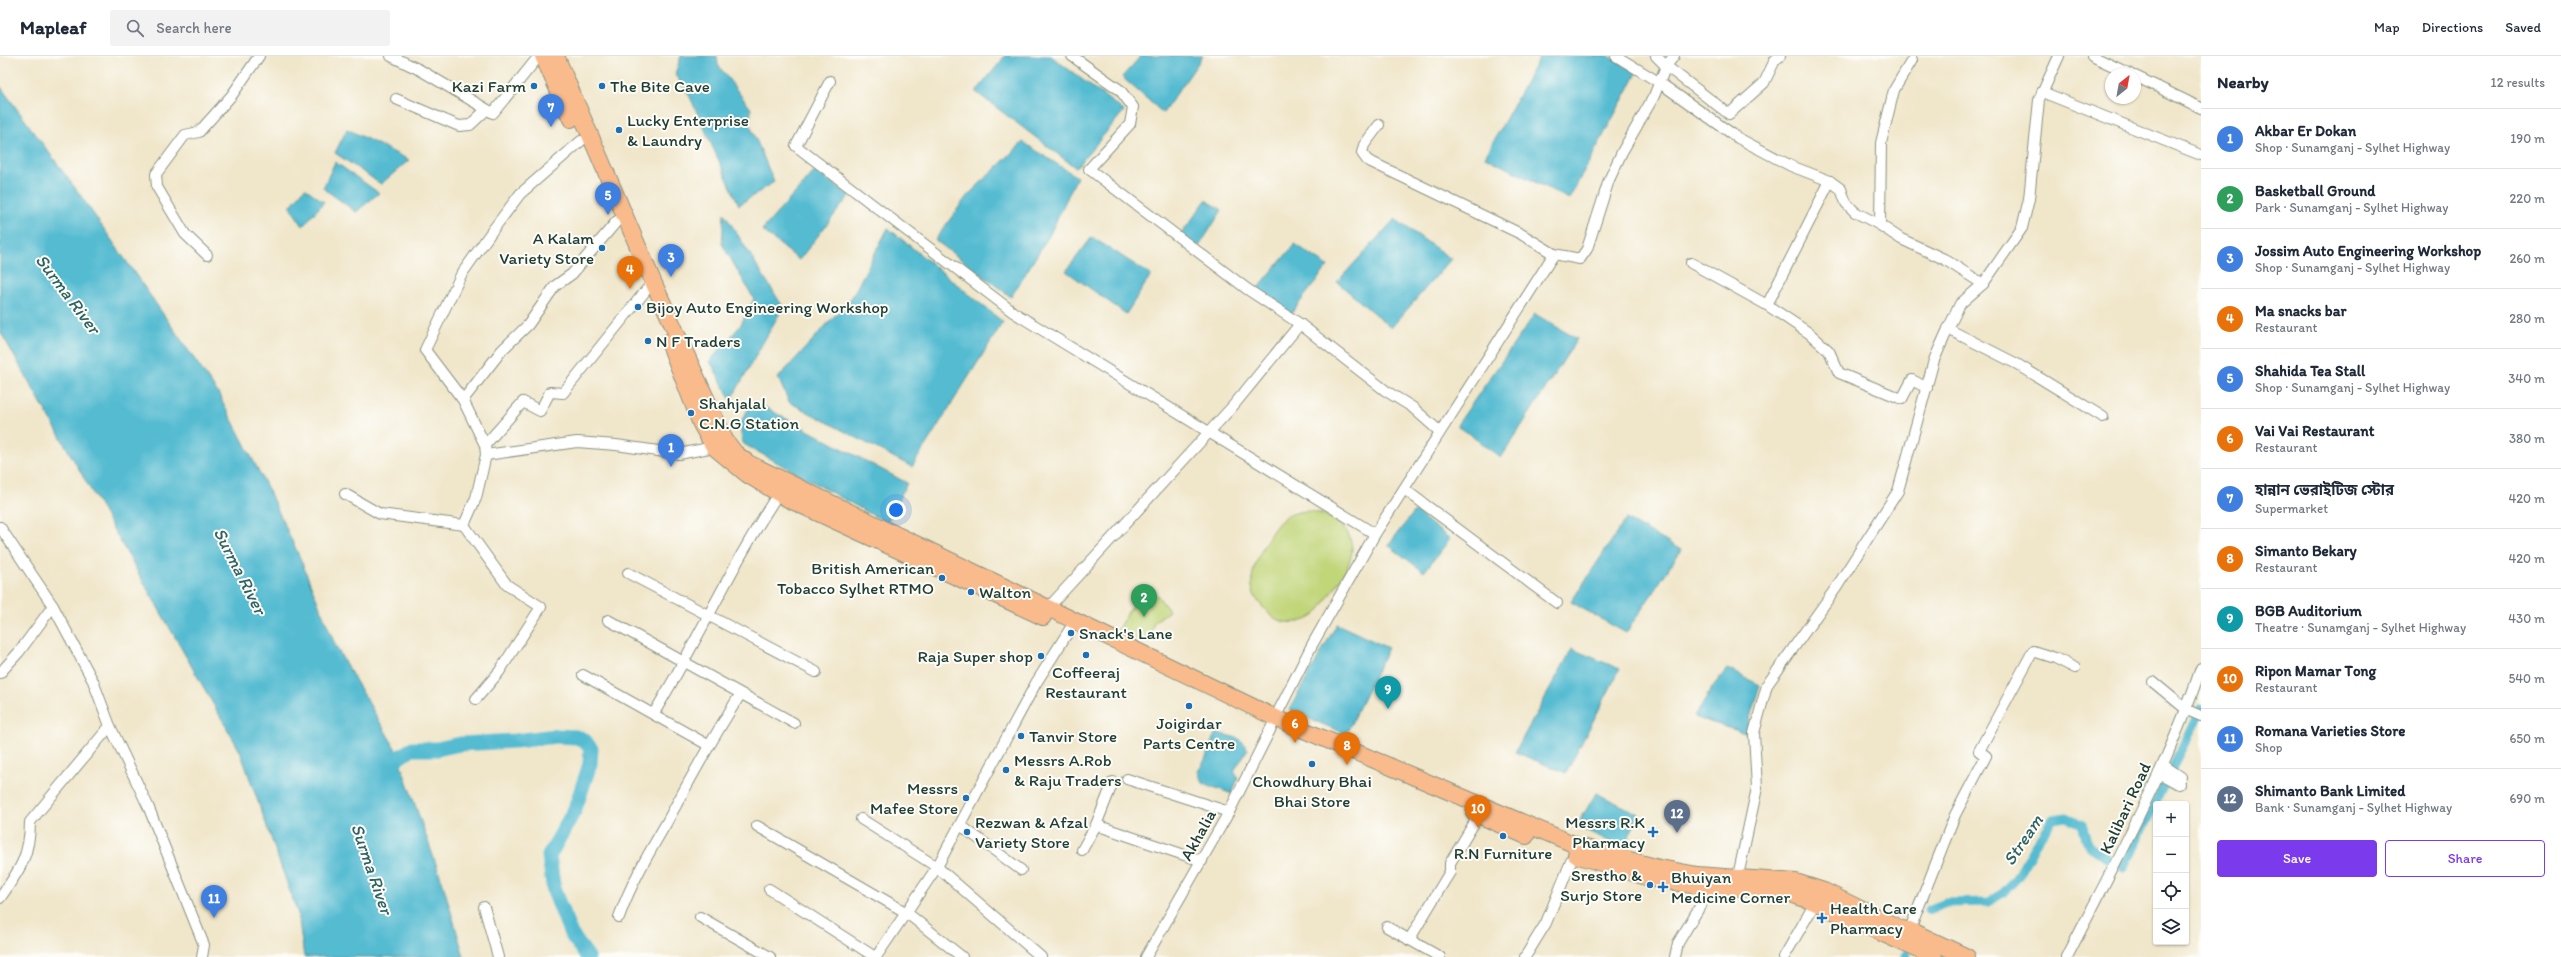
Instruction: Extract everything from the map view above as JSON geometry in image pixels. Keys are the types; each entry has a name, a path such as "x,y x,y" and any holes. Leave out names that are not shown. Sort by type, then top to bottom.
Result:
{"main road":[{"path":"543,56 647,289 689,388 701,424 714,447 748,475 778,494 992,595 1479,815 1574,854 1649,878 1711,888 1750,888 1819,896"},
{"path":"556,56 655,286 725,440 735,453 748,463 816,498 1048,608 1274,722 1578,846 1655,867 1697,875 1738,876 1796,882 1819,896 1900,929 1906,937 1934,957"},
{"path":"1906,937 1968,957"}],"street":[{"path":"207,255 185,234 157,187 156,174 185,135 199,132 232,95 259,56"},
{"path":"391,56 420,70 493,113 539,56"},
{"path":"1072,56 1120,90 1133,107 1130,124 1089,169 1247,290 1300,324 1412,407 1439,431"},
{"path":"1616,56 1660,83 1738,138 1791,166 1830,181 1841,190 1846,203 1855,212 1880,225 1901,239 1944,259 1983,284"},
{"path":"1656,56 1666,66 1729,114 1764,83 1775,57"},
{"path":"1379,125 1364,145 1362,153 1367,160 1521,234 1554,254 1580,259 1587,249 1609,180 1622,152 1660,83 1666,66 1674,56"},
{"path":"1738,876 1757,788 1754,733 1767,685 1836,588 1898,491 1934,360 1948,329 1960,304 1983,284 2022,228 2029,199 2033,143 2042,92 2059,56"},
{"path":"2092,56 2117,68"},
{"path":"1880,225 1881,143 1894,90 1912,60"},
{"path":"2141,79 2201,108"},
{"path":"830,81 796,146 1013,312 1375,534"},
{"path":"2042,92 2201,155"},
{"path":"396,99 460,126 470,125 486,110"},
{"path":"485,450 463,400 425,350 461,275 520,194 581,141"},
{"path":"1767,305 1830,181"},
{"path":"463,400 502,350 528,325 555,286 572,274 617,221"},
{"name":"Akhalia","path":"1146,957 1171,910 1202,861 1229,812 1312,645 1375,534 1439,431 1480,371 1554,254"},
{"path":"1691,263 1767,305 1829,351 1839,374 1902,399 1912,380 1927,388"},
{"path":"464,525 476,498 485,450 523,402 540,411 550,392 563,393 647,289"},
{"path":"1048,608 1209,431 1300,324"},
{"path":"1948,329 2017,364 2104,417"},
{"path":"485,450 577,442 616,445 679,454 714,447"},
{"path":"1404,489 1557,604"},
{"path":"344,494 380,514 464,525 507,585 541,606 499,672 476,698"},
{"path":"654,713 684,664 710,616 735,563 778,494"},
{"path":"0,527 53,606 93,681 110,726 148,806 204,945 202,957"},
{"path":"628,572 816,672"},
{"path":"0,673 19,652 53,606"},
{"path":"608,620 684,664 794,723"},
{"path":"768,889 876,957 907,913 936,867 1036,683 1070,629"},
{"path":"1906,937 1955,815 1986,756 1980,750 2033,651 2055,658 2075,668"},
{"name":"Kalibari Road","path":"2067,957 2112,871 2150,805 2161,769 2187,710 2201,668"},
{"path":"584,675 654,713 708,745"},
{"path":"2153,682 2187,710 2201,716"},
{"path":"619,917 628,892 708,745 740,695"},
{"path":"0,898 21,869 30,841 30,822 110,726"},
{"path":"2161,769 2180,781"},
{"path":"1127,779 1229,812"},
{"path":"1082,850 1096,825 1113,782"},
{"path":"1409,940 1448,876 1450,864 1479,815"},
{"path":"860,819 936,867 1041,957"},
{"path":"960,825 1021,870"},
{"path":"1096,825 1202,861"},
{"path":"757,826 907,913 962,957"},
{"path":"1525,957 1546,922 1574,854"},
{"path":"1675,957 1678,944 1711,888"},
{"path":"1784,957 1819,896"},
{"path":"484,907 498,957"},
{"path":"700,917 770,957"},
{"path":"1387,927 1440,957"}],"green space":[{"path":"1306,511 1330,517 1343,527 1351,541 1351,556 1344,574 1317,613 1307,620 1294,622 1282,621 1272,616 1256,599 1252,586 1252,579 1257,560 1272,531 1283,519 1288,516"},
{"path":"1141,591 1157,595 1169,611 1154,622 1149,642 1126,636 1117,630"}],"water":[{"path":"681,56 717,56 718,65 751,109 750,125 774,182 739,205 690,97 675,74"},
{"path":"1005,56 1051,56 1124,111 1076,168 976,92"},
{"path":"1141,56 1203,56 1163,113 1122,77"},
{"path":"1540,56 1608,56 1637,73 1569,199 1485,157"},
{"name":"Surma River","path":"0,86 81,196 218,393 267,487 300,558 336,647 395,748 443,884 464,957 304,957 298,914 240,751 0,331"},
{"path":"347,129 409,160 381,184 335,153"},
{"path":"1023,142 1077,177 1050,234 1011,297 935,240 967,196"},
{"path":"335,162 379,193 356,212 323,188"},
{"path":"815,171 850,195 799,260 762,230"},
{"path":"305,188 324,202 303,226 290,207"},
{"path":"1206,200 1222,210 1198,248 1179,237"},
{"path":"724,213 783,307 731,400 710,361 740,326 754,299 722,244"},
{"path":"1395,219 1451,259 1391,328 1337,282"},
{"path":"888,228 1003,322 912,467 789,402 778,378 852,297"},
{"path":"1092,237 1151,275 1126,314 1066,271"},
{"path":"1295,244 1328,266 1290,315 1257,289"},
{"path":"1535,314 1577,339 1501,458 1457,425"},
{"path":"753,401 907,483 887,523 742,443 740,423"},
{"path":"1415,511 1450,539 1424,572 1388,545"},
{"path":"1626,519 1681,550 1626,633 1571,602"},
{"path":"1337,624 1388,648 1346,734 1289,710"},
{"path":"1572,649 1620,669 1566,773 1515,752"},
{"path":"1727,669 1760,685 1745,733 1694,717 1714,685"},
{"path":"1216,733 1238,738 1248,749 1234,771 1238,778 1232,794 1203,783 1198,771 1204,762"},
{"path":"1596,793 1639,814 1624,848 1577,826"}],"waterway":[{"name":"Stream","path":"1928,910 1946,903 1988,902 2003,893 2017,878 2036,843 2053,819 2067,817 2082,824 2088,845 2123,868 2201,710"},
{"path":"382,768 412,749 437,749 460,744 515,741 556,736 576,737 584,740 591,749 590,764 575,809 549,856 554,891 571,934 588,957"}],"place":[{"name":"Kazi Farm","path":"534,86"},
{"name":"The Bite Cave","path":"602,86"},
{"name":"হান্নান ভেরাইটিজ স্টোর","path":"551,127"},
{"name":"Lucky Enterprise & Laundry","path":"619,130"},
{"name":"Shahida Tea Stall","path":"608,215"},
{"name":"A Kalam Variety Store","path":"602,248"},
{"name":"Jossim Auto Engineering Workshop","path":"671,277"},
{"name":"Ma snacks bar","path":"630,289"},
{"name":"Bijoy Auto Engineering Workshop","path":"638,307"},
{"name":"N F Traders","path":"648,341"},
{"name":"Shahjalal C.N.G Station","path":"691,413"},
{"name":"Akbar Er Dokan","path":"671,467"},
{"name":"British American Tobacco Sylhet RTMO","path":"942,578"},
{"name":"Walton","path":"971,592"},
{"name":"Basketball Ground","path":"1144,617"},
{"name":"Snack's Lane","path":"1071,633"},
{"name":"Coffeeraj Restaurant","path":"1086,655"},
{"name":"Raja Super shop","path":"1041,656"},
{"name":"Joigirdar Parts Centre","path":"1189,706"},
{"name":"BGB Auditorium","path":"1388,709"},
{"name":"Tanvir Store","path":"1021,736"},
{"name":"Vai Vai Restaurant","path":"1295,743"},
{"name":"Chowdhury Bhai Bhai Store","path":"1312,764"},
{"name":"Simanto Bekary","path":"1347,765"},
{"name":"Messrs A.Rob & Raju Traders","path":"1006,770"},
{"name":"Messrs Mafee Store","path":"966,798"},
{"name":"Ripon Mamar Tong","path":"1478,828"},
{"name":"Rezwan & Afzal Variety Store","path":"967,832"},
{"name":"Messrs R.K Pharmacy","path":"1653,832"},
{"name":"Shimanto Bank Limited","path":"1677,833"},
{"name":"R.N Furniture","path":"1503,836"},
{"name":"Srestho & Surjo Store","path":"1650,885"},
{"name":"Bhuiyan Medicine Corner","path":"1663,887"},
{"name":"Romana Varieties Store","path":"214,918"},
{"name":"Health Care Pharmacy","path":"1822,918"}]}
